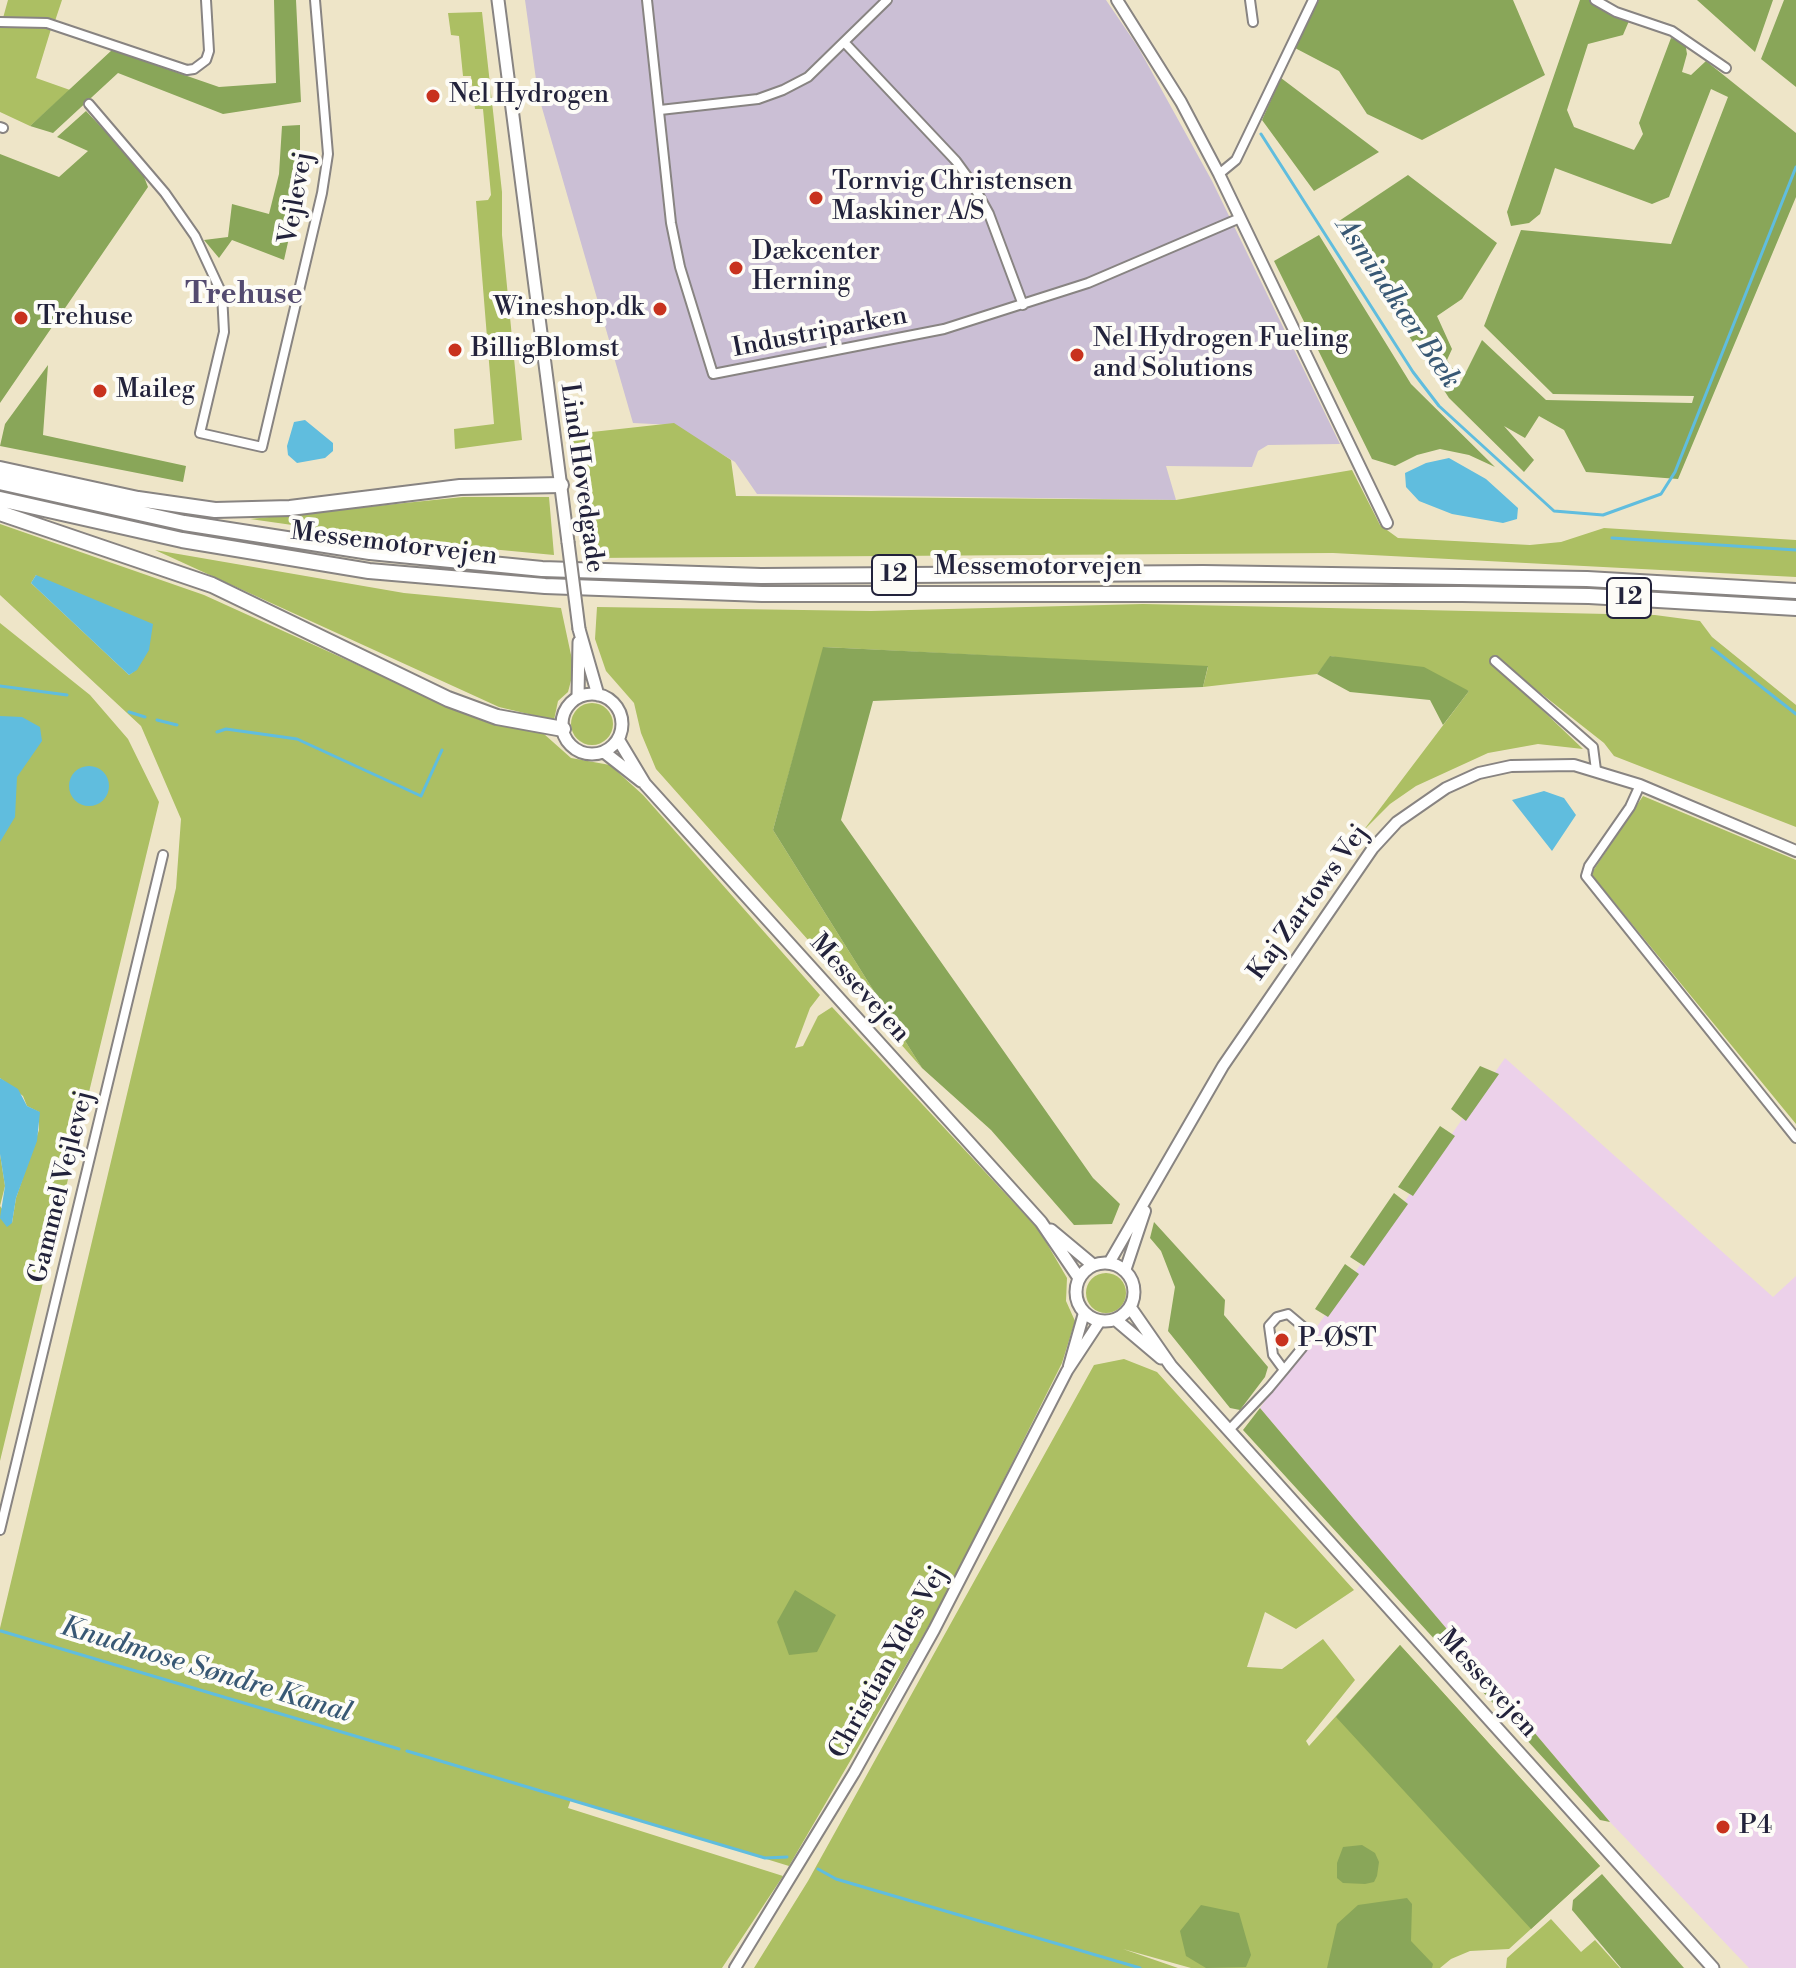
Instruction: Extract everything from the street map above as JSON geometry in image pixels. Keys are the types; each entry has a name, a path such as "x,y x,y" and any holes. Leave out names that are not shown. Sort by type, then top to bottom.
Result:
{"highway":[{"path":"0,469 138,499 215,510 290,508 460,487 561,485"},
{"name":"Messemotorvejen","path":"0,482 184,523 370,552 542,569 761,576 1203,573 1571,578 1796,591"},
{"name":"Messemotorvejen","path":"0,499 182,540 354,568 545,586 762,594 1207,591 1494,594 1796,608"},
{"path":"0,513 212,585 448,699 497,717 563,729"}],"main road":[{"name":"Lind Hovedgade","path":"498,0 579,629 578,697"},
{"name":"Lind Hovedgade","path":"579,629 598,695"},
{"path":"598,695 617,707 622,729 618,739 604,752 582,752 566,739 563,729 566,710 578,697 598,695"},
{"name":"Messevejen","path":"618,739 645,784"},
{"name":"Messevejen","path":"604,752 645,784 1041,1222 1079,1278"},
{"name":"Messevejen","path":"1041,1222 1093,1265"},
{"path":"1109,1263 1125,1271 1134,1290 1130,1307 1116,1320 1100,1321 1084,1313 1076,1298 1079,1278 1093,1265 1109,1263"},
{"name":"Messevejen","path":"1130,1307 1171,1366 1713,1968"},
{"name":"Messevejen","path":"1116,1320 1171,1366"}],"street":[{"path":"0,22 47,23 194,69 206,60 209,51 206,0"},
{"name":"Vejlevej","path":"89,104 187,225 222,294 224,332 200,433 262,447 322,193 328,154 315,0"},
{"name":"Industriparken","path":"647,0 674,234 713,374 944,329 1088,283 1240,218"},
{"path":"660,110 758,99 783,90 808,77 887,0"},
{"path":"1117,0 1174,91 1219,174 1387,523"},
{"path":"1250,0 1253,22"},
{"path":"1219,174 1236,160 1313,0"},
{"path":"1595,0 1616,12 1672,31 1694,43 1726,68"},
{"path":"844,42 956,161 972,183 989,214 1023,305"},
{"path":"1495,661 1593,747 1596,770"},
{"name":"Kaj Zartows Vej","path":"1109,1263 1223,1066 1373,848 1397,822 1446,788 1479,773 1511,766 1540,763 1596,770 1640,785 1796,851"},
{"path":"1640,785 1630,807 1589,866 1586,876 1796,1138"},
{"name":"Gammel Vejlevej","path":"0,1530 163,855"},
{"path":"1318,926 1329,933"},
{"name":"Kaj Zartows Vej","path":"1125,1271 1151,1194"},
{"name":"Christian Ydes Vej","path":"1067,1371 1084,1313"},
{"path":"1229,1430 1284,1370 1308,1337 1300,1320 1288,1314 1277,1317 1269,1326 1273,1355 1284,1370"},
{"name":"Christian Ydes Vej","path":"735,1968 803,1860 927,1643 1067,1371 1100,1321"}],"shaded area":[{"path":"525,0 1106,0 1138,47 1212,181 1340,444 1268,445 1258,451 1252,467 1166,466 1176,500 757,494 735,462 673,425 633,423 538,94"},
{"path":"1505,1058 1773,1297 1796,1276 1796,1968 1749,1968 1610,1822 1260,1408"}],"green space":[{"path":"8,0 62,0 55,21 3,18"},
{"path":"274,0 296,0 301,102 223,114 118,73 53,133 30,126 112,50 219,87 276,83"},
{"path":"1319,0 1513,0 1545,75 1422,140 1367,114 1339,71 1295,48"},
{"path":"1580,0 1590,0 1629,21 1623,35 1588,44 1567,110 1574,127 1634,150 1643,134 1639,123 1671,38 1685,42 1687,54 1682,72 1691,75 1706,61 1796,133 1796,197 1678,479 1586,472 1564,430 1539,416 1525,438 1504,426 1534,460 1524,472 1449,398 1336,223 1408,175 1497,243 1462,299 1437,316 1452,349 1447,360 1461,382 1482,340 1546,400 1692,403 1694,396 1553,394 1484,326 1521,230 1671,244 1728,97 1711,89 1669,197 1652,204 1555,168 1540,214 1529,223 1511,226 1507,212"},
{"path":"1697,0 1773,0 1755,52"},
{"path":"1784,0 1796,0 1796,87 1761,59"},
{"path":"482,12 502,192 502,235 522,440 455,449 454,429 494,424 476,201 488,200 491,195 483,109 475,109 471,76 463,76 459,36 451,35 448,13"},
{"path":"0,25 51,29 36,78 70,90 30,126 0,112"},
{"path":"1281,78 1379,152 1314,191 1262,120"},
{"path":"86,111 141,169 148,187 0,403 0,154 59,177 88,151 57,137"},
{"path":"300,125 300,189 284,260 232,240 219,258 204,240 228,237 232,204 269,214 279,174 282,126"},
{"path":"1319,235 1411,384 1495,467 1469,455 1440,449 1417,455 1395,466 1372,459 1274,261"},
{"path":"48,365 43,435 186,466 183,482 0,446 5,424"},
{"path":"674,423 731,460 736,496 1176,500 1352,470 1380,525 1398,538 1530,545 1561,542 1604,528 1796,540 1796,577 1333,553 589,558 571,441 583,433"},
{"path":"463,497 549,497 554,555 405,541 250,519"},
{"path":"0,524 204,595 446,705 544,734 571,758 610,765 643,795 820,995 810,1008 795,1048 803,1046 818,1016 832,1007 1039,1230 1067,1278 1066,1301 1075,1321 1062,1363 941,1605 789,1866 571,1799 568,1808 783,1876 722,1968 0,1968 0,1628 176,888 181,819 141,726 0,595","holes":["36,575 137,669 129,675 31,583"]},
{"path":"155,550 404,593 561,608 574,669 568,692 558,701 554,720 499,707"},
{"path":"1143,604 1655,615 1700,621 1712,637 1796,705 1796,827 1614,756 1604,743 1496,658 1490,660 1583,749 1538,744 1488,753 1416,786 1390,804 1363,831 1469,691 1331,656 1317,674 1203,687 1208,667 824,647 773,830 922,1068 656,769 641,733 634,703 606,671 595,639 597,607 871,611"},
{"path":"0,623 90,695 128,739 159,802 0,1461 0,1206 12,1223 16,1198 39,1130 39,1112 27,1106 23,1096 0,1078"},
{"path":"823,647 1208,666 1203,687 873,701 841,820 1093,1178 1120,1204 1112,1224 1074,1225 991,1130 922,1068 773,830"},
{"path":"1330,656 1424,667 1469,691 1443,725 1430,700 1350,692 1317,674"},
{"path":"592,703 607,709 613,724 607,739 592,745 577,739 571,724 577,709"},
{"path":"1643,796 1796,860 1796,1124 1591,874"},
{"path":"1480,1066 1499,1074 1466,1121 1451,1109"},
{"path":"1440,1126 1455,1136 1413,1196 1398,1187"},
{"path":"0,1154 5,1186 0,1206"},
{"path":"1394,1193 1408,1204 1364,1266 1350,1257"},
{"path":"1154,1222 1225,1300 1224,1315 1268,1367 1265,1377 1240,1410 1230,1408 1168,1331 1175,1287 1161,1251 1150,1238"},
{"path":"1345,1264 1359,1274 1328,1317 1315,1309"},
{"path":"1106,1273 1120,1279 1126,1293 1120,1307 1106,1313 1092,1307 1086,1293 1092,1279"},
{"path":"1124,1359 1157,1372 1354,1590 1296,1629 1265,1612 1247,1667 1282,1669 1323,1639 1355,1680 1306,1741 1309,1746 1400,1645 1600,1866 1509,1949 1470,1951 1451,1959 1440,1968 1191,1968 1123,1949 1178,1968 754,1968 808,1881 1094,1365"},
{"path":"1260,1408 1610,1822 1600,1820 1243,1430"},
{"path":"795,1590 836,1615 817,1652 789,1655 777,1622"},
{"path":"1400,1645 1600,1866 1531,1929 1336,1717"},
{"path":"1362,1845 1375,1853 1379,1862 1374,1882 1343,1883 1337,1878 1337,1863 1343,1847"},
{"path":"1602,1874 1684,1968 1621,1968 1572,1910 1573,1900"},
{"path":"1407,1898 1412,1904 1411,1941 1433,1964 1432,1968 1327,1968 1337,1924 1358,1905"},
{"path":"1201,1905 1239,1913 1251,1955 1246,1967 1206,1968 1186,1956 1180,1931"},
{"path":"1551,1919 1581,1952 1595,1940 1620,1968 1506,1968 1507,1958"}],"water":[{"path":"305,420 333,443 333,451 325,458 297,463 288,455 287,446 294,422"},
{"path":"1449,458 1486,479 1518,508 1517,519 1503,523 1452,514 1419,501 1406,487 1405,473 1426,463"},
{"path":"36,575 153,624 149,650 137,670 129,675 31,583"},
{"path":"0,716 22,717 40,727 42,741 17,777 15,817 0,842"},
{"path":"89,766 103,772 109,786 103,800 89,806 75,800 69,786 75,772"},
{"path":"1544,791 1564,798 1576,815 1552,851 1512,800"},
{"path":"0,1078 18,1089 27,1106 40,1112 37,1141 16,1198 12,1223 7,1227 0,1218 5,1186 0,1154"}],"waterway":[{"name":"Asmindkær Bæk","path":"1261,134 1413,372 1439,406 1554,511 1603,515 1661,494 1675,472 1796,167"},
{"path":"1612,538 1796,550"},
{"path":"1712,648 1796,714"},
{"path":"0,686 67,695"},
{"path":"129,712 145,717"},
{"path":"157,720 177,725"},
{"path":"217,732 226,729 297,739 421,796 442,750"},
{"name":"Knudmose Søndre Kanal","path":"1,1631 399,1749"},
{"name":"Knudmose Søndre Kanal","path":"407,1751 765,1858 787,1857"},
{"name":"Knudmose Søndre Kanal","path":"818,1869 836,1879 1140,1968"}],"place":[{"name":"Nel Hydrogen","path":"433,96"},
{"name":"Tornvig Christensen Maskiner A/S","path":"816,198"},
{"name":"Dækcenter Herning","path":"736,268"},
{"name":"Wineshop.dk","path":"660,309"},
{"name":"Trehuse","path":"21,318"},
{"name":"BilligBlomst","path":"455,350"},
{"name":"Nel Hydrogen Fueling and Solutions","path":"1077,355"},
{"name":"Maileg","path":"100,391"},
{"name":"P-ØST","path":"1282,1340"},
{"name":"P4","path":"1723,1827"}],"district":[{"name":"Trehuse","path":"244,296"}]}
